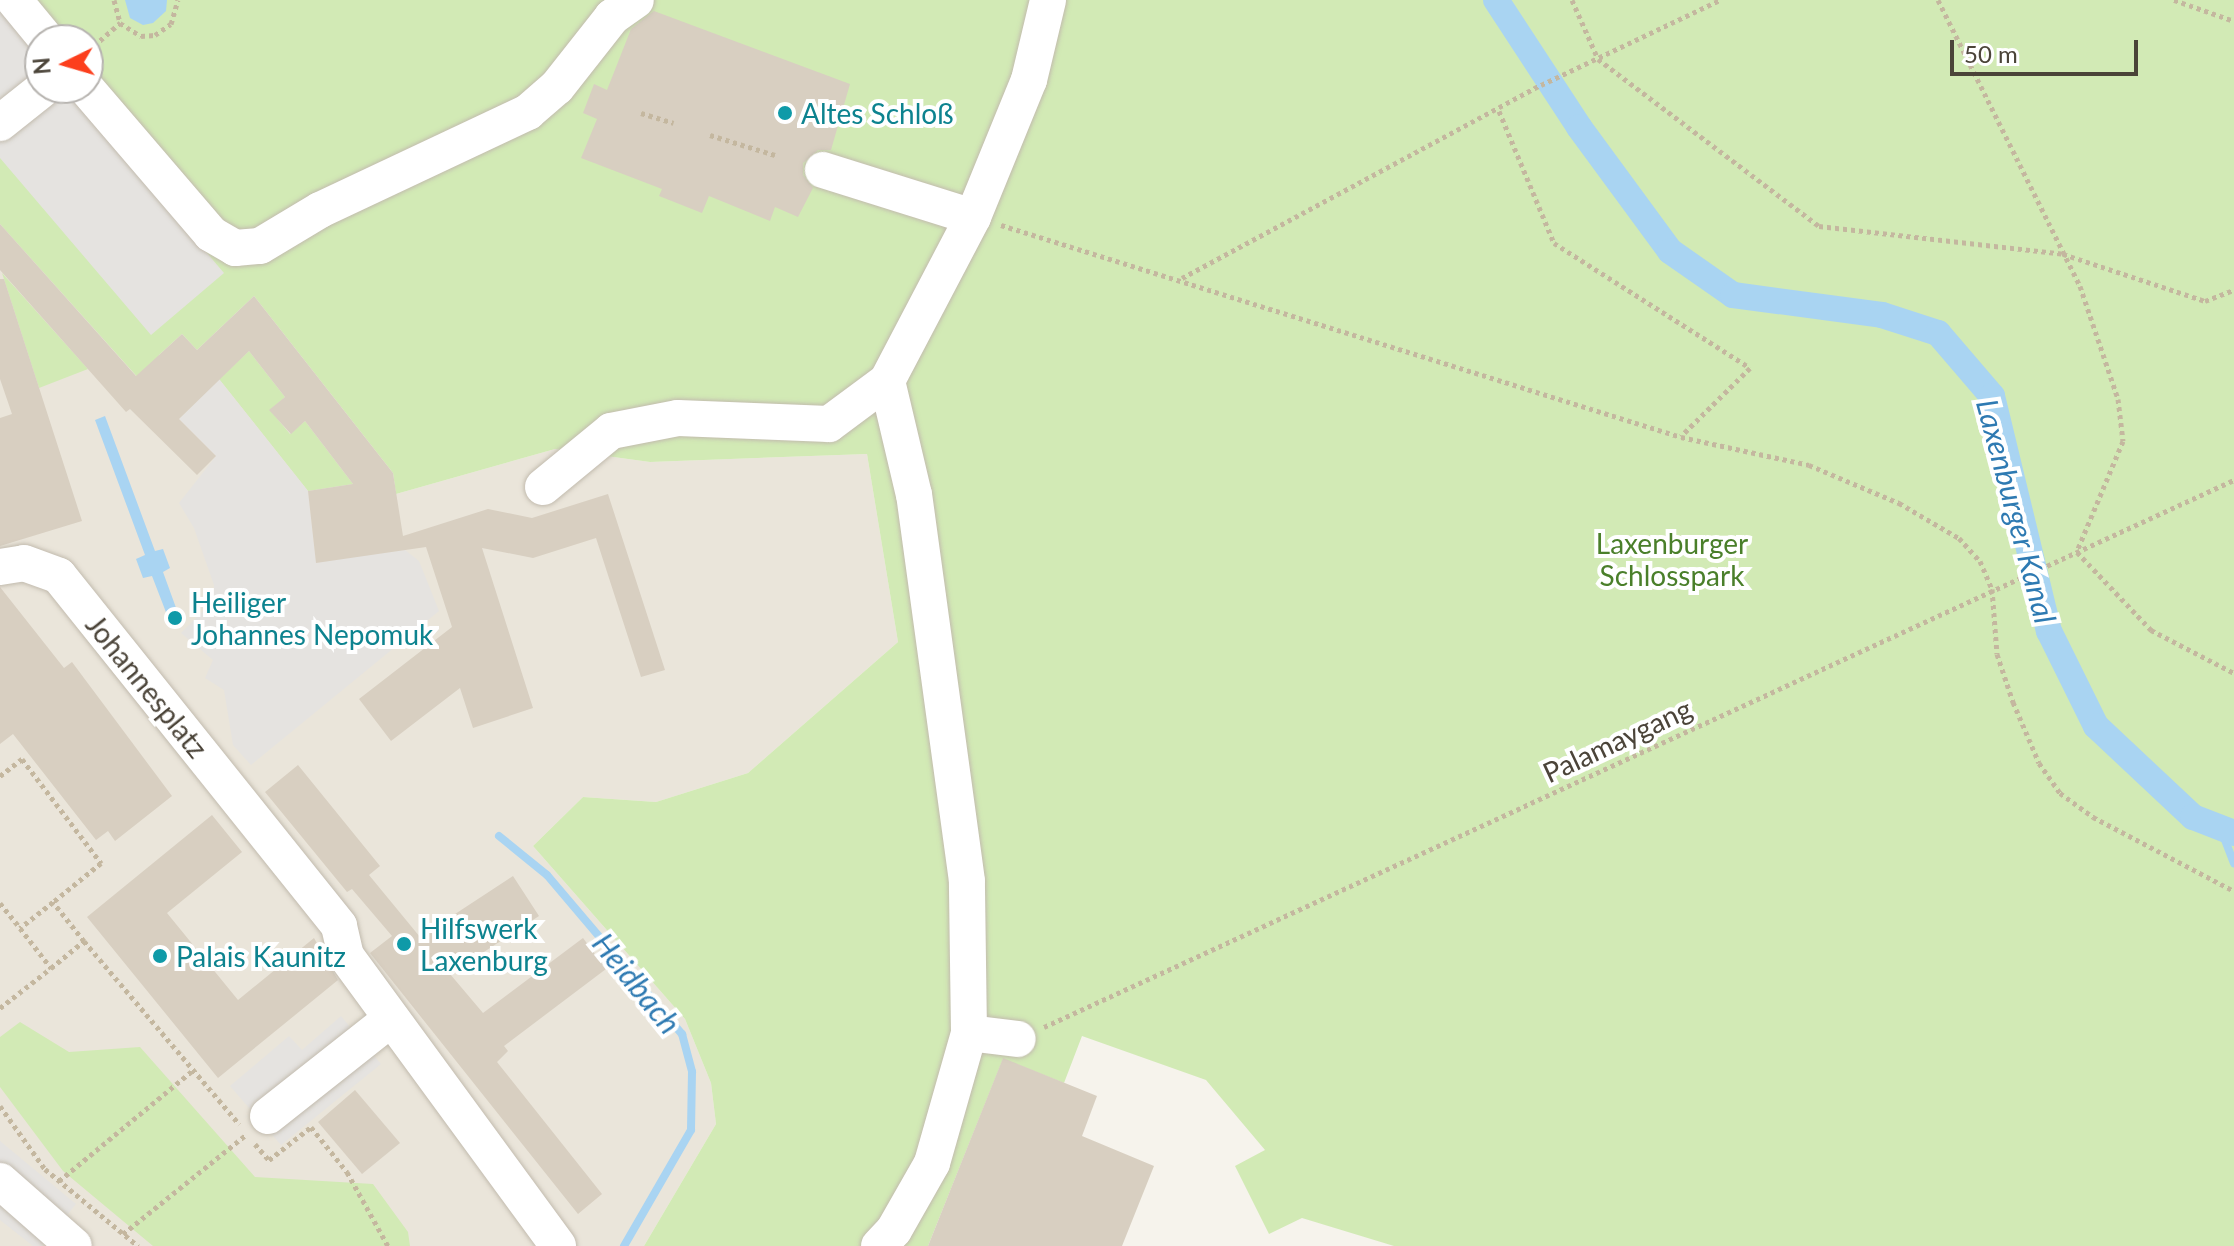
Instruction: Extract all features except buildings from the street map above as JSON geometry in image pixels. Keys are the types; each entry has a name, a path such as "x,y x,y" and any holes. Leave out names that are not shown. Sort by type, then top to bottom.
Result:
{"street":[{"path":"14,0 34,24"},
{"path":"100,104 211,234 235,248 260,246 320,210 528,112 557,87 612,17 636,0"},
{"path":"543,487 611,431 678,418 829,424 887,381 973,217 1029,80 1048,0"},
{"path":"0,123 24,104"},
{"path":"823,170 973,217"},
{"path":"879,1246 894,1230 932,1163 969,1033 967,881 914,495 887,381"},
{"name":"Johannesplatz","path":"0,567 44,567 74,594 339,926 346,956 558,1246"},
{"path":"258,1125 391,1019"},
{"path":"969,1033 1018,1039"},
{"path":"0,1181 74,1246"}],"path":[{"path":"114,0 120,23 141,36 155,35 171,24 178,0"},
{"path":"1572,0 1598,59 1819,226 2063,254 2205,301 2234,290"},
{"path":"1181,278 1499,111 1557,76 1720,0"},
{"path":"1938,0 2096,324 2118,399 2123,441 2077,552 2151,630 2234,673"},
{"path":"2174,0 2234,21"},
{"path":"104,37 120,23"},
{"path":"1499,111 1554,243 1750,368 1681,437"},
{"path":"641,113 673,123"},
{"path":"710,135 775,155"},
{"path":"973,217 1181,278 1681,437 1809,465 1899,503 1959,538 1980,561 1992,589 1997,654 2009,690 2039,763 2060,793 2093,817 2234,891"},
{"name":"Palamaygang","path":"1018,1039 2019,576 2234,480"},
{"path":"0,776 22,759 101,863 20,928"},
{"path":"0,1008 84,941 53,902"},
{"path":"0,903 51,968"},
{"path":"59,1181 193,1070"},
{"path":"0,1106 59,1181 138,1246"},
{"path":"123,1234 258,1125"}],"shaded area":[{"path":"0,10 24,38 24,104 80,104 224,273 151,335 0,158"},
{"path":"0,224 159,355 182,334 197,350 254,296 393,473 396,494 555,449 650,462 867,454 898,642 748,773 656,802 583,797 533,846 685,1019 711,1083 716,1124 644,1246 0,1246"},
{"path":"219,379 308,491 316,562 405,550 419,561 439,611 251,765 233,745 224,690 205,678 213,660 181,633 214,600 214,585 194,528 179,503 216,456 179,419"},
{"path":"341,1016 381,1064 281,1145 230,1086 289,1036 302,1050"},
{"path":"0,1141 76,1204 42,1246 33,1246 0,1220"}],"green space":[{"name":"Laxenburger Schlosspark","path":"0,0 2234,0 2234,1246 1394,1246 1302,1218 1269,1234 1235,1166 1265,1150 1206,1080 1082,1036 1064,1083 1003,1059 928,1246 644,1246 716,1124 711,1083 685,1019 533,846 583,797 656,802 748,773 898,642 867,454 650,462 555,449 396,494 393,473 254,296 197,350 182,334 159,355 150,391 0,224"},
{"path":"2,273 88,369 39,388"},
{"path":"249,351 285,397 270,410 290,434 305,421 353,484 308,491 219,379"},
{"path":"20,1022 69,1052 140,1047 255,1177 373,1184 408,1232 410,1246 153,1246 63,1171 0,1087 0,1037"}],"water":[{"path":"125,0 167,0 166,11 153,23 143,25 130,18"},
{"path":"105,416 155,551 163,549 170,568 163,572 179,616 169,620 152,576 143,578 136,559 145,555 95,420"}],"waterway":[{"name":"Laxenburger Kanal","path":"1496,0 1579,127 1670,251 1733,295 1882,315 1938,333 1992,396 2049,631 2096,726 2193,817 2234,833"},
{"path":"2220,827 2234,863"},
{"name":"Heidbach","path":"499,836 547,875 682,1034 692,1072 691,1130 624,1246"}],"place":[{"name":"Altes Schloß","path":"785,113"},
{"name":"Heiliger Johannes Nepomuk","path":"175,618"},
{"name":"Hilfswerk Laxenburg","path":"404,944"},
{"name":"Palais Kaunitz","path":"160,956"}]}
